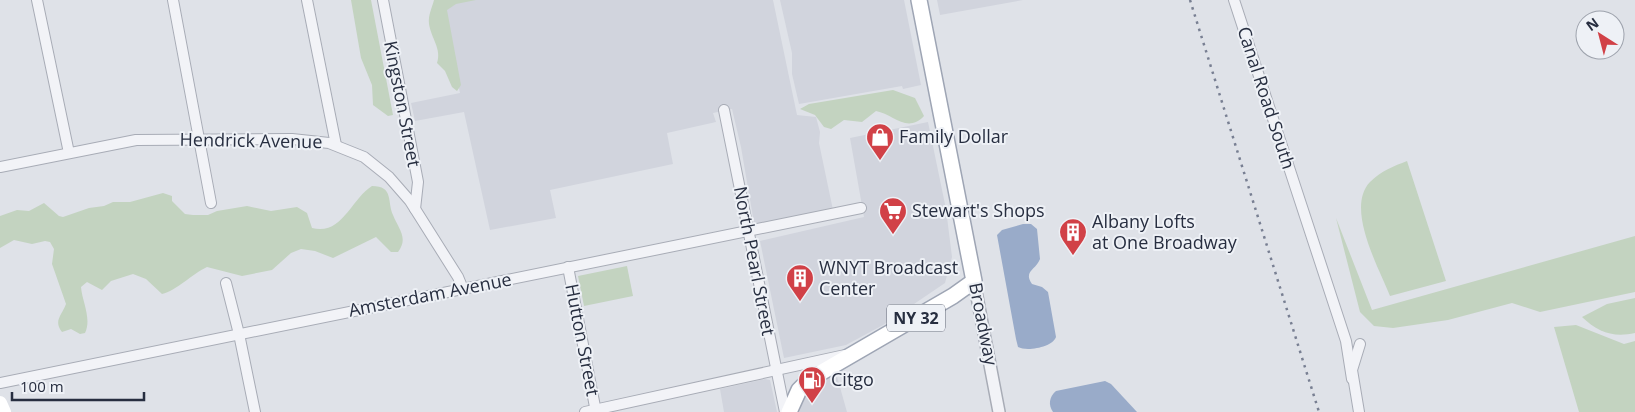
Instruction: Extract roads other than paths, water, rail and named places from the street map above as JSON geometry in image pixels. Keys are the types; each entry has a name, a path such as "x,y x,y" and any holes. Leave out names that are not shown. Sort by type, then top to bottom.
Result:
{"main road":[{"name":"Broadway","path":"919,0 974,281"},
{"name":"NY 32","path":"789,412 794,398 807,381 953,296 974,281"},
{"path":"0,403 4,412"}],"street":[{"path":"37,0 69,153"},
{"path":"173,0 211,203"},
{"path":"307,0 336,145"},
{"name":"Kingston Street","path":"383,0 417,175 415,209"},
{"name":"Canal Road South","path":"1234,0 1346,341 1359,412"},
{"name":"North Pearl Street","path":"724,110 785,412"},
{"name":"Hendrick Avenue","path":"0,167 136,140 292,139 336,145 364,157 400,189 459,278 463,289"},
{"name":"Amsterdam Avenue","path":"0,383 861,208"},
{"name":"Hutton Street","path":"568,268 592,411"},
{"name":"Broadway","path":"974,281 999,412"},
{"path":"226,283 255,412"},
{"path":"1352,379 1352,362 1360,344"},
{"path":"592,411 855,352"}],"water":[{"path":"1023,224 1031,224 1037,229 1040,259 1029,276 1032,284 1042,287 1048,292 1056,337 1054,341 1045,346 1033,349 1018,347 997,235 1002,230"},
{"path":"1105,381 1111,384 1137,412 1053,412 1051,409 1051,398 1056,391"}],"railway":[{"path":"1190,0 1319,412"}],"place":[{"name":"Family Dollar","path":"880,161"},
{"name":"Stewart's Shops","path":"893,235"},
{"name":"Albany Lofts at One Broadway","path":"1073,256"},
{"name":"WNYT Broadcast Center","path":"800,302"},
{"name":"Citgo","path":"812,404"}]}
